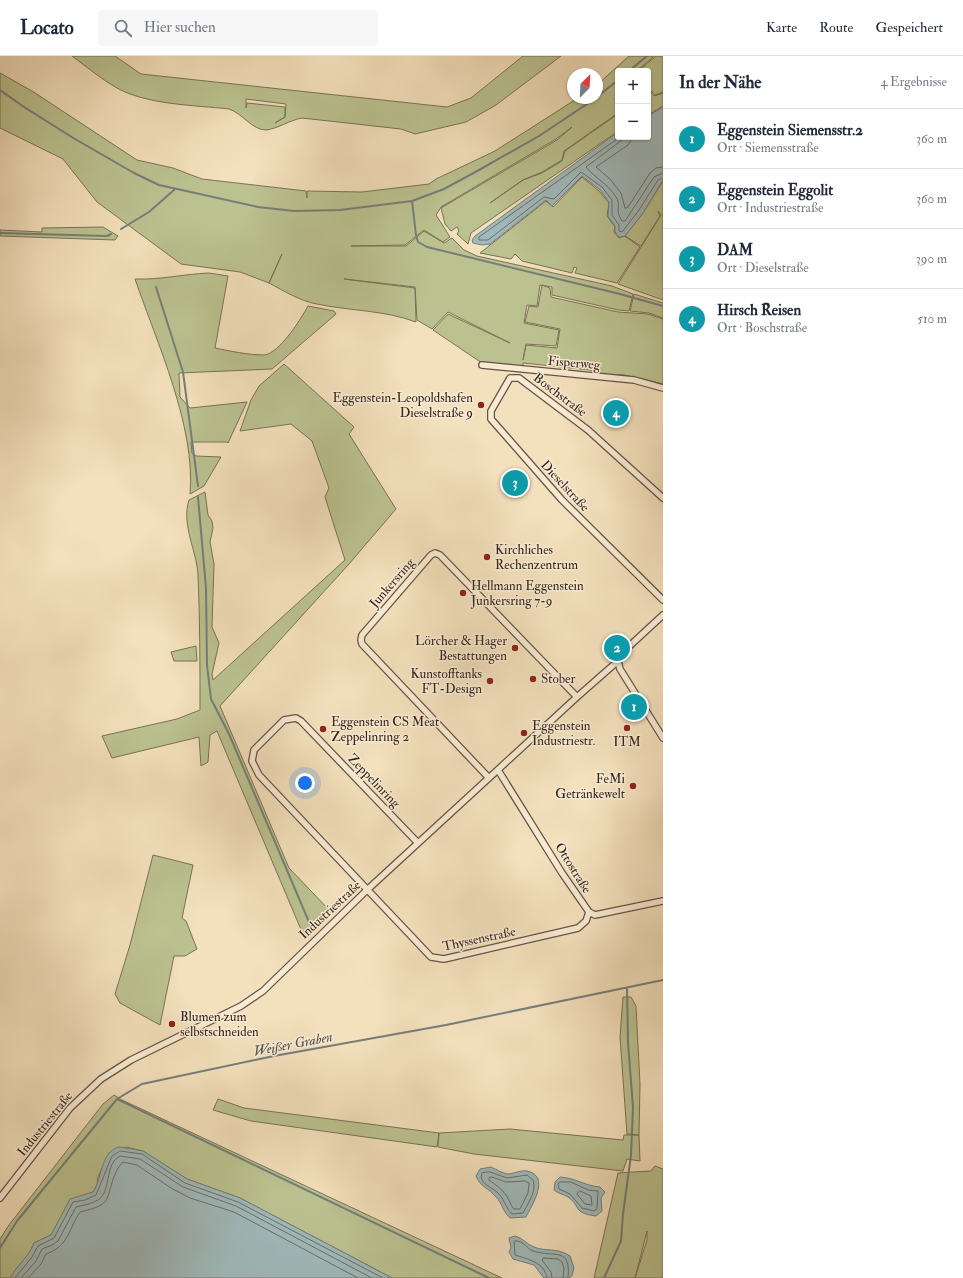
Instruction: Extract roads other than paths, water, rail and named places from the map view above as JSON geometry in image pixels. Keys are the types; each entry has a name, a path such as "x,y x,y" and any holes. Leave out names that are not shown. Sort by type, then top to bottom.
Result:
{"street":[{"name":"Fisperweg","path":"482,365 634,380 663,388"},
{"name":"Boschstraße","path":"514,377 519,378 588,430 663,498"},
{"name":"Dieselstraße","path":"514,377 510,378 491,410 490,419 562,500 663,600"},
{"name":"Junkersring","path":"489,778 362,644 362,635 431,555 435,553 440,555 577,697"},
{"name":"Industriestraße","path":"0,1198 81,1096 101,1080 131,1060 251,1001 367,890 618,661 623,652 663,615"},
{"path":"618,661 620,669 663,738"},
{"name":"Zeppelinring","path":"367,890 259,776 254,768 252,755 254,750 284,720 296,718 301,721 418,843"},
{"name":"Ottostraße","path":"498,770 569,884 589,912 595,915 663,901"},
{"name":"Thyssenstraße","path":"367,890 426,953 437,959 578,928 586,921 589,912"}],"water":[{"path":"663,107 663,180 643,213 625,236 619,237 615,232 615,226 608,216 609,202 600,190 582,176 552,206 546,200 490,244 482,245 473,243 472,240 475,236 614,135 615,140 651,140 651,114"},
{"path":"119,1147 143,1151 187,1179 240,1198 392,1278 10,1278 29,1253 34,1243 51,1235 70,1199 93,1192 108,1154"},
{"path":"491,1167 507,1174 527,1171 534,1174 538,1179 538,1191 526,1217 510,1218 493,1194 478,1180 476,1176 480,1169"},
{"path":"560,1177 600,1187 605,1192 601,1198 602,1211 596,1216 583,1213 578,1209 572,1200 554,1190 555,1182"},
{"path":"515,1236 534,1247 565,1253 570,1256 574,1268 572,1276 569,1278 544,1278 534,1265 513,1259 509,1252 511,1248 509,1238"}],"waterway":[{"path":"633,68 647,56"},
{"path":"603,92 615,82"},
{"path":"0,90 75,139 134,173 159,185 258,207 294,211 340,210 412,201 444,189 479,170 539,136 587,104"},
{"path":"121,229 149,212 174,190"},
{"path":"412,201 418,242 427,247 620,294 663,306"},
{"path":"0,233 107,236 111,234"},
{"path":"156,287 183,372 198,486"},
{"path":"198,497 206,588 207,665 211,699 229,734 312,929"},
{"name":"Weißer Graben","path":"0,1248 17,1221 117,1099 142,1084 274,1056 446,1025 663,980"},
{"path":"604,1278 621,1241 631,1155 633,1107 628,1043 627,988"},
{"path":"117,1099 489,1278"}],"place":[{"name":"Eggenstein-Leopoldshafen Dieselstraße 9","path":"481,405"},
{"name":"Hirsch Reisen","path":"616,413"},
{"name":"DAM","path":"515,483"},
{"name":"Kirchliches Rechenzentrum","path":"487,557"},
{"name":"Hellmann Eggenstein Junkersring 7-9","path":"463,593"},
{"name":"Lörcher & Hager Bestattungen","path":"515,648"},
{"name":"Eggenstein Eggolit","path":"617,648"},
{"name":"Stober","path":"533,679"},
{"name":"Kunstofftanks FT-Design","path":"490,681"},
{"name":"Eggenstein Siemensstr.2","path":"634,707"},
{"name":"ITM","path":"627,728"},
{"name":"Eggenstein CS Meat Zeppelinring 2","path":"323,729"},
{"name":"Eggenstein Industriestr.","path":"524,733"},
{"name":"FeMi Getränkewelt","path":"633,786"},
{"name":"Blumen zum selbstschneiden","path":"172,1024"}]}
